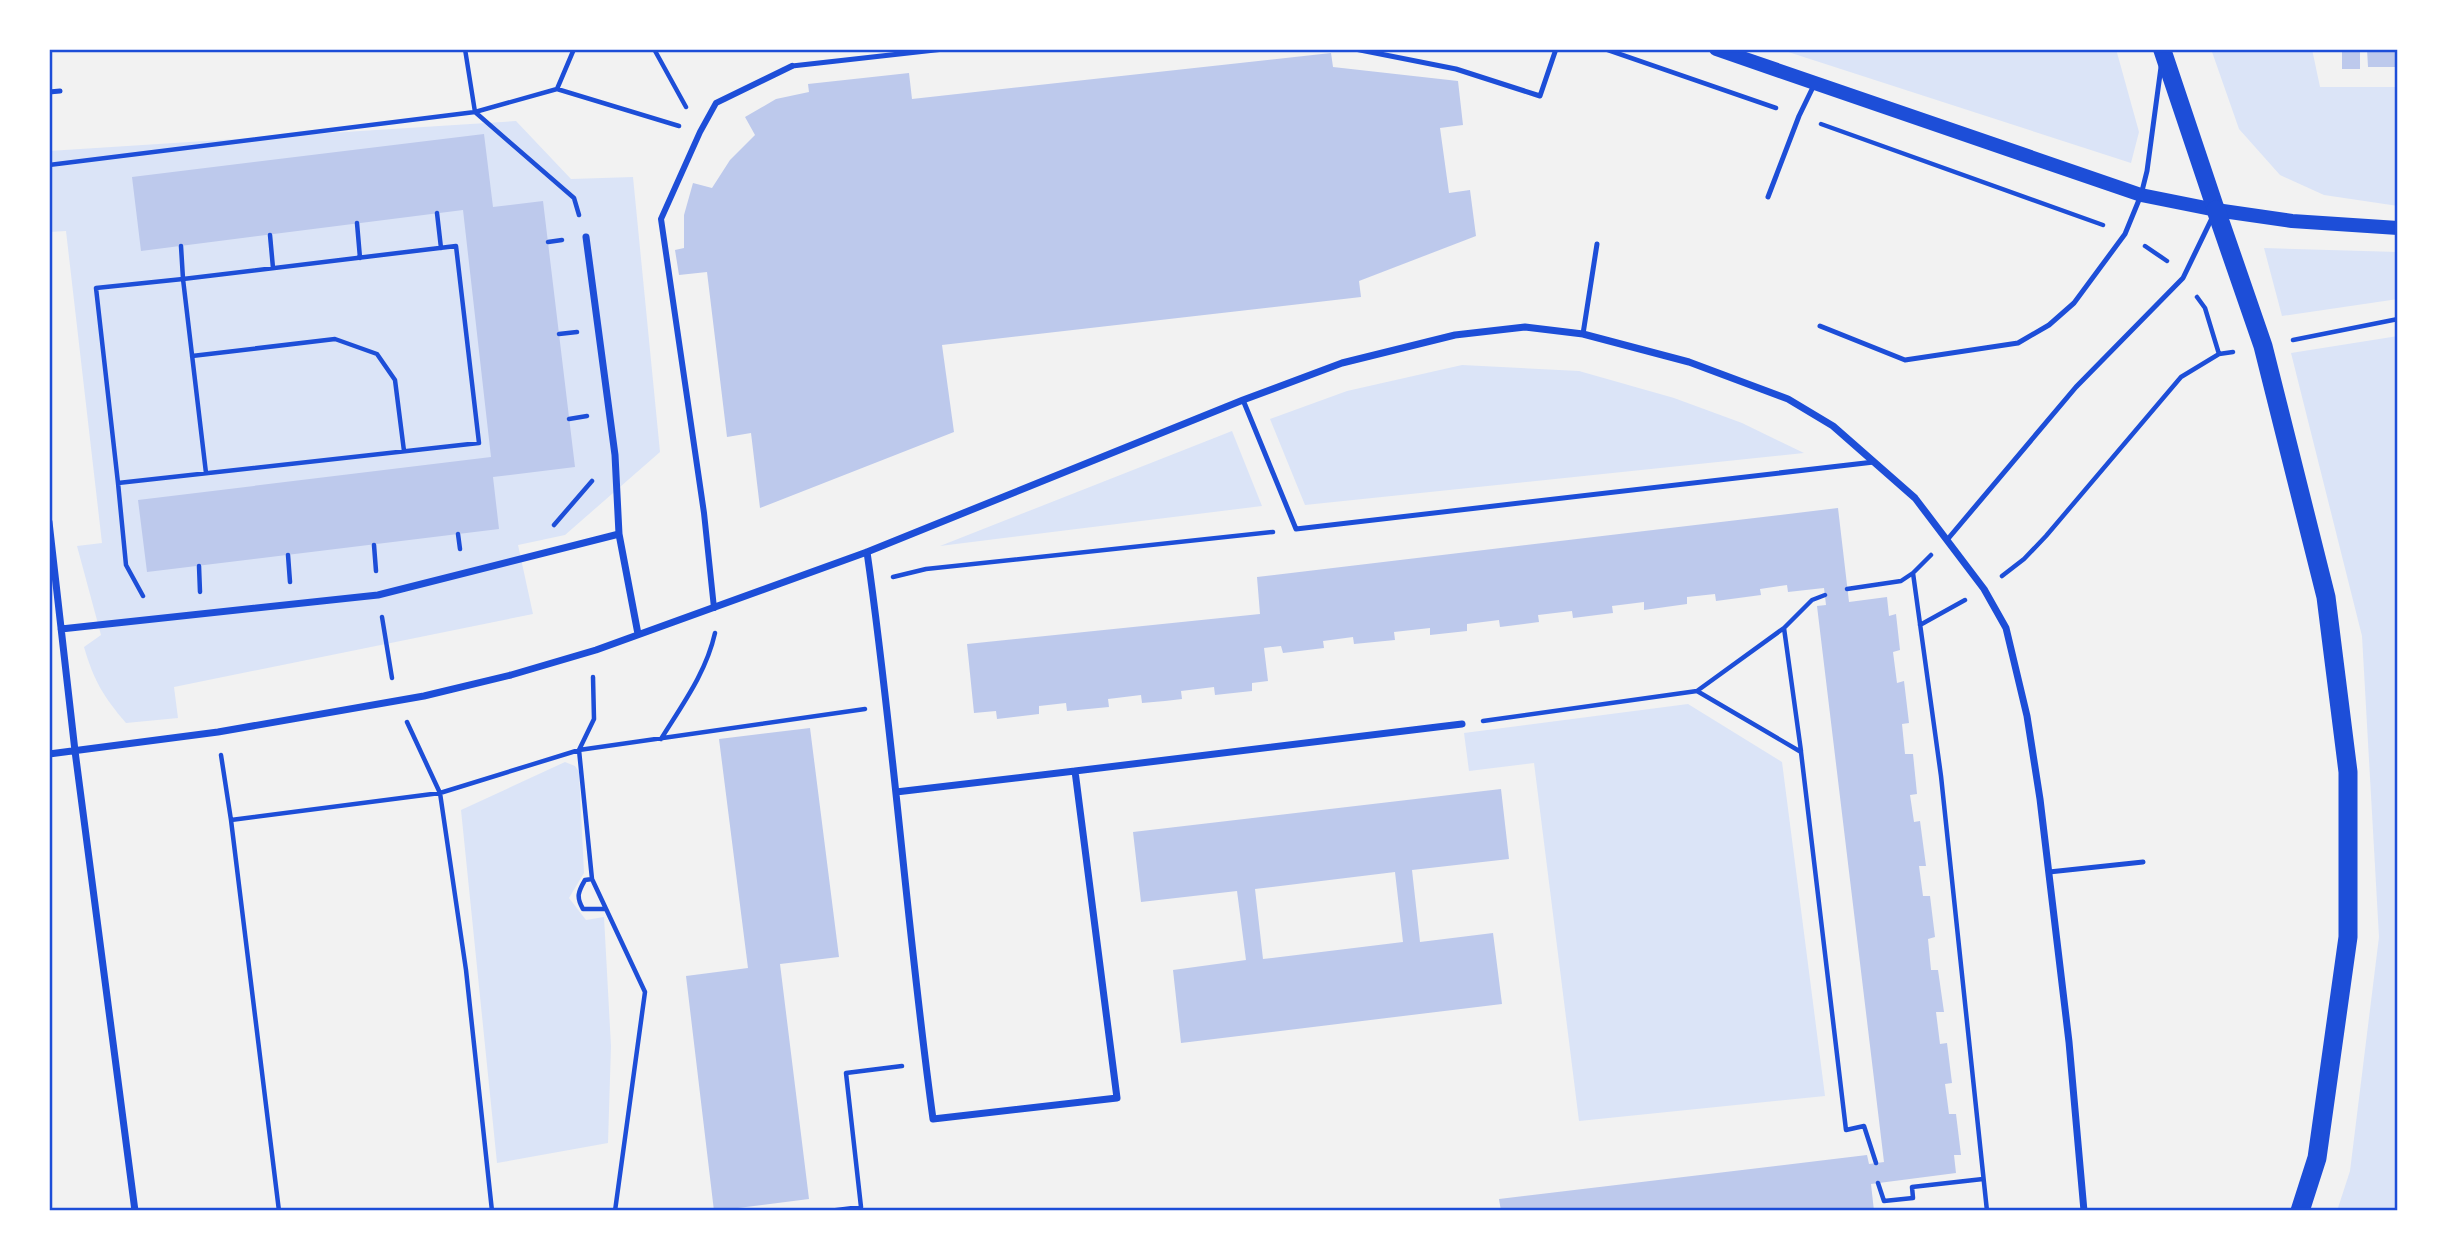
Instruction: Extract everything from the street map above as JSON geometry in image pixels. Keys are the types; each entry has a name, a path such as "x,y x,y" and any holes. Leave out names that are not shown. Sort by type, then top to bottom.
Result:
{"highway":[{"path":"2216,210 2263,346 2326,597 2348,772 2348,937 2317,1158 2301,1211"}],"main road":[{"path":"1716,49 2141,195 2292,221 2398,228"},
{"path":"2162,51 2216,210"}],"street":[{"path":"714,608 704,513 661,219 716,103 792,66"},
{"path":"586,237 615,455 619,534 638,634"},
{"path":"49,754 218,732 397,701 511,675 596,650 867,552 1243,400 1342,363 1455,335 1525,327 1583,334 1689,362 1788,399 1833,426 1916,498 1984,589 2006,628 2027,716 2069,1042 2084,1211"},
{"path":"49,522 75,751 135,1211"},
{"path":"61,629 378,595 619,534"},
{"path":"867,552 887,705 933,1119 1117,1098 1075,771"},
{"path":"896,792 1462,724"}],"lane":[{"path":"792,66 944,49"},
{"path":"1355,49 1456,69 1541,96 1556,49"},
{"path":"1820,326 1905,359 2018,344 2049,325 2074,303 2125,234 2141,195 2151,144 2162,51"},
{"path":"1768,197 1799,116 1815,83"},
{"path":"49,92 60,91"},
{"path":"1947,540 2076,387 2183,278 2216,210"},
{"path":"1583,334 1597,244"},
{"path":"1243,400 1296,529 1876,462"},
{"path":"2049,872 2143,862"}],"path":[{"path":"465,49 475,112 574,198 586,237"},
{"path":"557,89 574,49"},
{"path":"654,49 700,132"},
{"path":"1605,49 2125,234 2165,258 2183,278 2205,308 2219,354"},
{"path":"49,166 475,112 557,89 700,132"},
{"path":"437,213 441,248"},
{"path":"357,223 360,258"},
{"path":"270,235 274,268"},
{"path":"181,246 206,474"},
{"path":"118,483 479,443 456,246 96,288 126,565 155,618"},
{"path":"1920,625 1984,589 2024,559 2046,537 2181,377 2219,354 2398,318"},
{"path":"192,355 335,340 377,354 395,380 404,451"},
{"path":"523,559 615,455"},
{"path":"872,581 926,569 1296,529"},
{"path":"458,534 461,556"},
{"path":"1847,589 1901,581 1947,540"},
{"path":"374,545 376,569"},
{"path":"288,555 290,579"},
{"path":"199,566 200,589"},
{"path":"1913,573 1941,776 1987,1211"},
{"path":"378,595 397,701 440,793 466,970 492,1211"},
{"path":"1462,724 1697,691 1784,628 1812,600 1825,596"},
{"path":"661,739 700,676 710,652 716,628 714,608"},
{"path":"1784,628 1846,1130 1864,1126 1876,1163"},
{"path":"592,685 594,719 579,750 592,879 645,992 615,1211"},
{"path":"1697,691 1801,752"},
{"path":"231,820 440,793 579,750 887,705"},
{"path":"218,732 279,1211"},
{"path":"592,879 585,880 578,892 579,901 583,909 606,909"},
{"path":"829,1211 861,1207 846,1073 925,1063"},
{"path":"1878,1183 1884,1201 1913,1198 1912,1187 1983,1179"}],"shaded area":[{"path":"1779,49 2116,49 2139,132 2131,163"},
{"path":"2211,49 2312,49 2320,87 2398,87 2398,206 2324,195 2280,175 2239,129"},
{"path":"516,121 571,179 633,177 660,452 565,535 518,545 533,614 174,687 178,718 126,723 100,688 84,647 101,635 77,546 102,543 66,231 49,232 49,151"},
{"path":"2264,248 2398,252 2398,299 2282,316"},
{"path":"2398,336 2398,1211 2337,1211 2350,1171 2379,937 2362,636 2291,353"},
{"path":"1462,365 1579,371 1674,398 1742,423 1804,453 1305,505 1270,419 1347,391"},
{"path":"1232,431 1262,506 940,546"},
{"path":"1688,704 1782,762 1825,1096 1579,1121 1534,763 1469,771 1464,733"},
{"path":"565,762 575,766 579,772 584,873 569,898 586,920 604,917 611,1046 608,1143 497,1163 461,810"}],"building":[{"path":"2342,49 2360,49 2360,69 2342,69"},
{"path":"2367,49 2398,49 2398,67 2368,67"},
{"path":"1331,53 1333,67 1458,81 1463,125 1440,128 1449,193 1470,190 1476,236 1359,281 1361,297 942,345 954,432 760,508 751,433 727,437 707,272 679,275 675,250 684,248 684,215 693,183 712,188 730,160 755,135 745,117 776,99 809,92 808,84 909,73 912,99"},
{"path":"484,134 493,207 543,201 575,467 493,477 499,529 147,572 138,500 491,457 463,210 141,251 132,177"},
{"path":"1838,508 1849,602 1887,597 1889,616 1896,614 1900,650 1893,652 1897,683 1904,681 1909,723 1902,724 1905,754 1913,754 1917,794 1910,795 1914,822 1920,821 1926,866 1919,866 1923,896 1930,896 1935,937 1928,939 1931,970 1938,970 1944,1012 1936,1012 1940,1044 1947,1043 1952,1083 1945,1084 1949,1114 1956,1114 1961,1155 1954,1155 1956,1173 1871,1184 1874,1211 1501,1211 1499,1199 1867,1155 1869,1164 1884,1162 1817,606 1826,605 1824,588 1788,592 1787,585 1760,589 1761,595 1716,601 1715,594 1687,597 1687,604 1644,610 1644,602 1612,606 1613,613 1573,618 1572,611 1538,615 1539,622 1500,627 1499,620 1467,624 1467,631 1430,635 1430,628 1394,632 1395,640 1354,644 1353,637 1323,641 1324,648 1283,653 1281,646 1264,648 1268,681 1252,683 1252,691 1215,695 1214,687 1181,691 1182,699 1142,703 1141,695 1108,699 1109,707 1067,711 1066,703 1039,706 1039,714 997,719 996,711 974,713 967,644 1260,614 1257,577"},
{"path":"810,728 839,957 780,964 809,1199 714,1211 686,976 748,968 719,739"},
{"path":"1501,789 1509,859 1412,870 1420,942 1493,933 1502,1004 1181,1043 1173,970 1246,960 1237,891 1141,902 1133,832","holes":["1395,872 1403,942 1263,959 1255,889"]}]}
